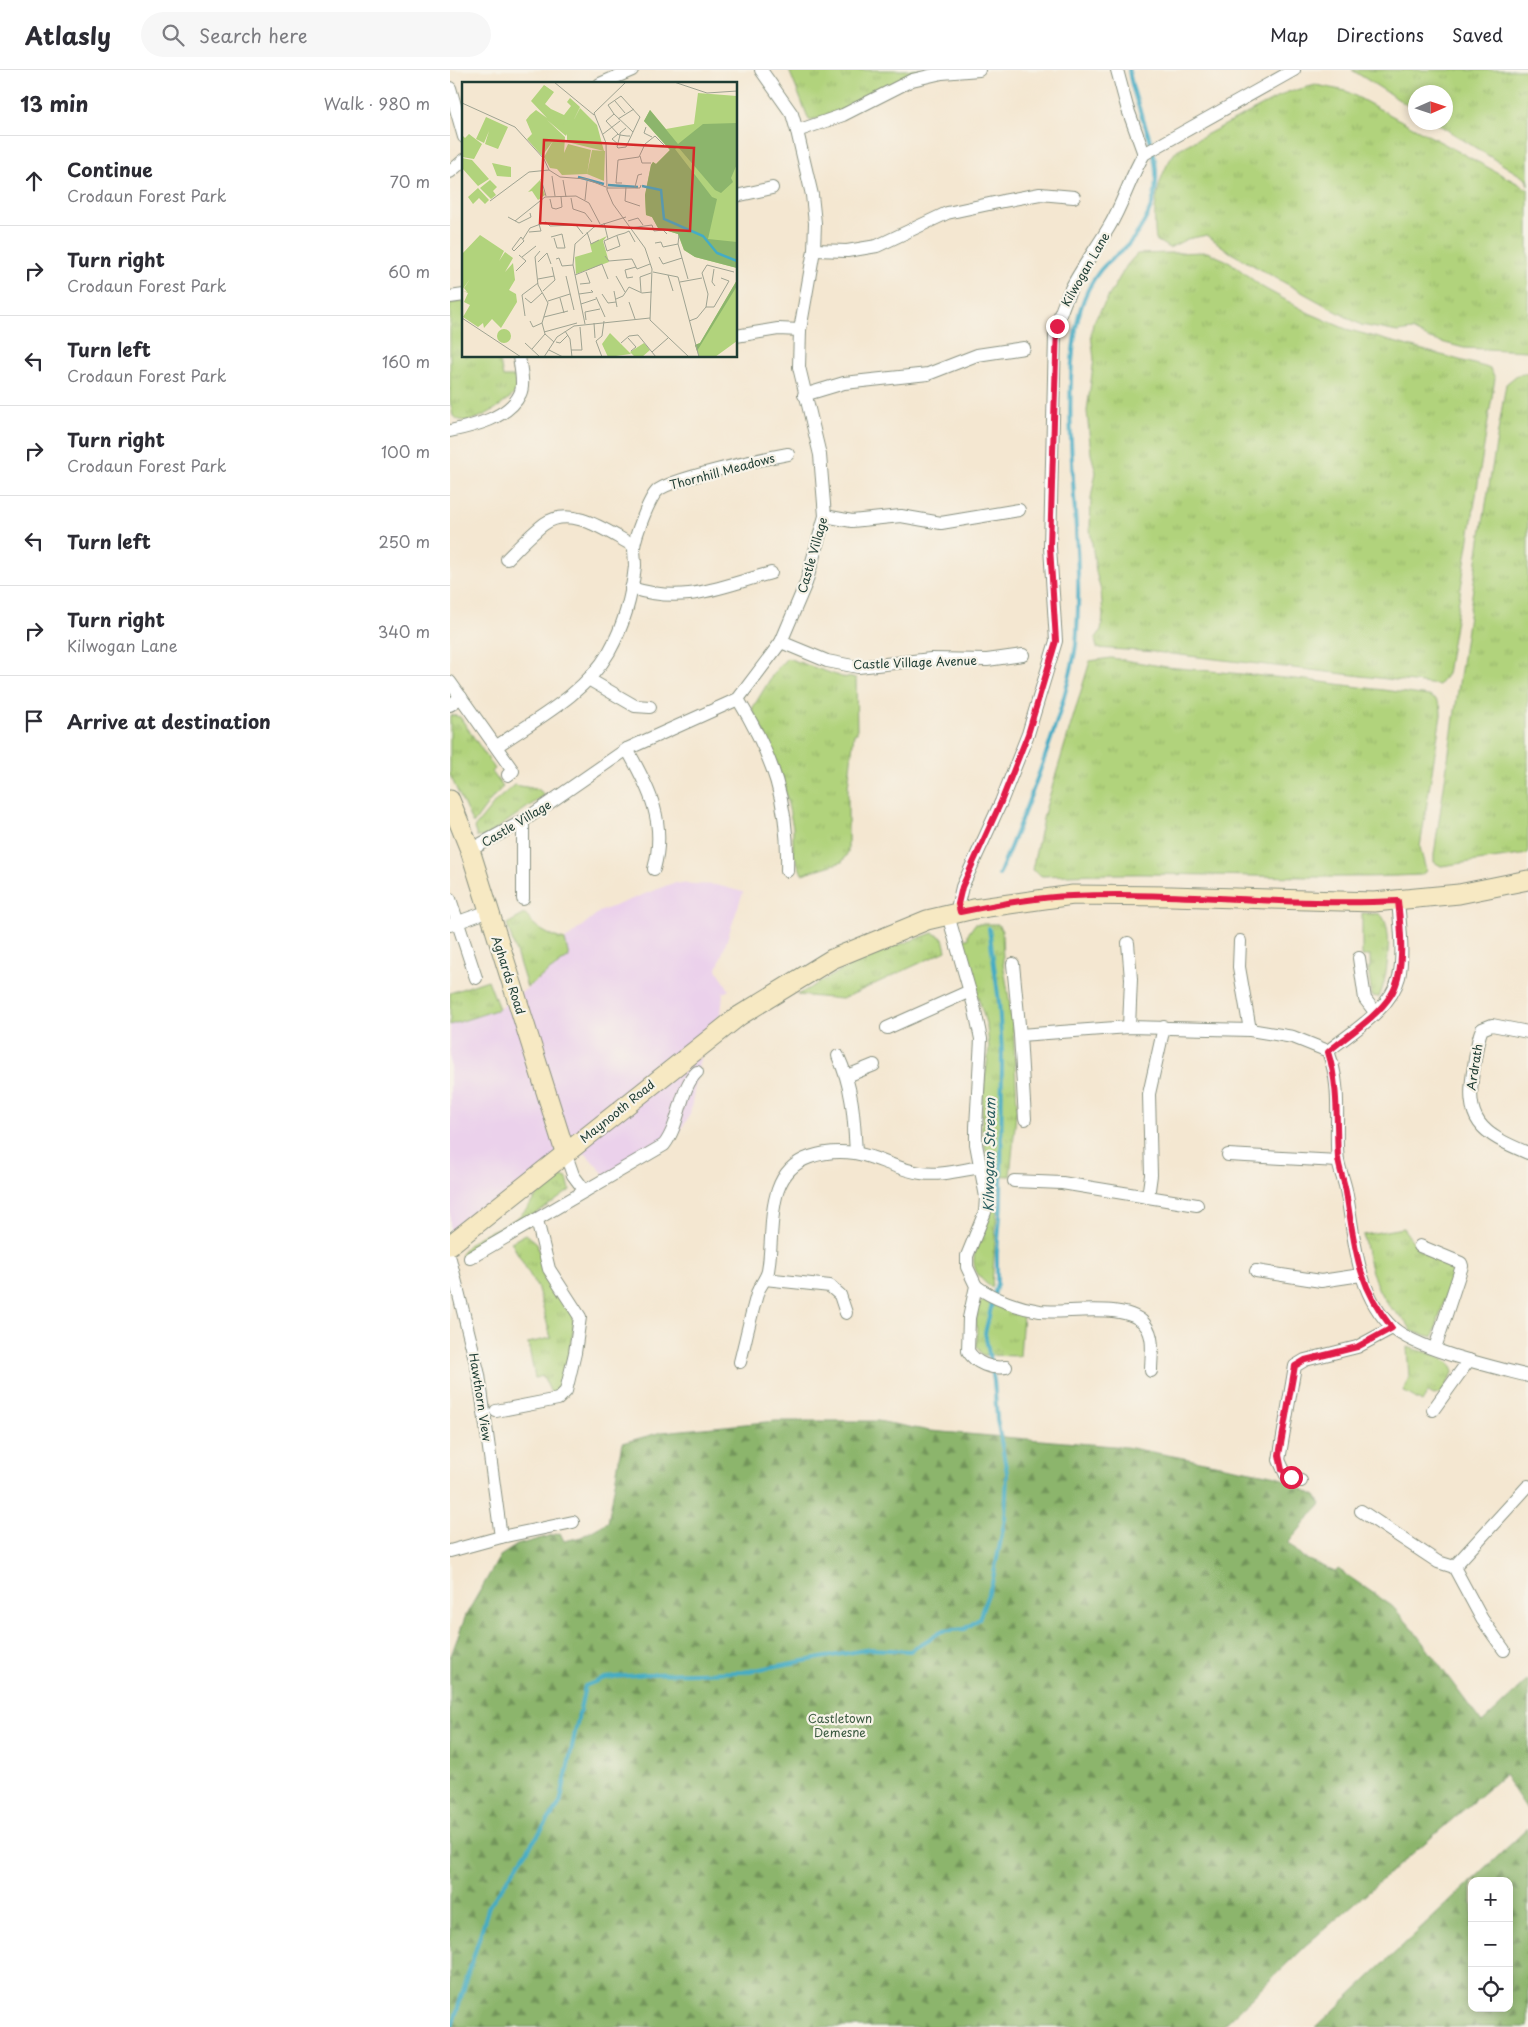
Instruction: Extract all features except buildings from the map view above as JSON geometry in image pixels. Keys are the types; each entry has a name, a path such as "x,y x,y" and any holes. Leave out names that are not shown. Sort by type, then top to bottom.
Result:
{"main road":[{"name":"Aghards Road","path":"450,800 470,850 566,1152"},
{"name":"Maynooth Road","path":"450,1245 710,1037 790,983 832,959 864,944 954,914 1021,901 1073,896 1161,896 1348,902 1398,901 1459,894 1528,880"}],"street":[{"path":"605,82 632,70"},
{"name":"Castle Village","path":"470,850 523,821 627,749 738,699 781,642 806,583 825,516 820,455 804,395 799,367 800,330 814,250 815,224 812,195 792,114 761,70"},
{"path":"797,131 843,115 912,80 942,73 979,70"},
{"path":"1117,70 1127,107 1146,153 1294,70"},
{"path":"450,88 462,130"},
{"name":"Kilwogan Lane","path":"954,914 962,887 1001,802 1028,734 1056,641 1050,547 1054,459 1055,336 1059,318 1067,295 1110,226 1135,170 1146,153"},
{"path":"450,172 462,162"},
{"path":"738,196 772,188"},
{"path":"814,250 848,251 877,246 947,214 1004,201 1040,194 1074,197"},
{"path":"738,336 778,329 800,330"},
{"path":"804,395 844,383 928,374 977,355 1024,348"},
{"path":"450,431 476,425 512,406 521,393 522,375 519,358"},
{"name":"Thornhill Meadows","path":"497,746 590,680 619,633 631,588 635,564 634,546 649,505 661,488 718,470 788,454"},
{"path":"825,516 852,521 901,516 941,523 1019,510"},
{"path":"507,559 545,523 564,517 581,519 634,546"},
{"path":"631,588 649,594 686,596 770,572"},
{"name":"Castle Village Avenue","path":"781,642 827,661 858,667 931,659 987,660 1023,655"},
{"path":"590,680 635,706 650,707"},
{"path":"450,682 513,771 508,775"},
{"path":"450,705 461,697"},
{"path":"738,699 762,741 775,777 786,824 787,871"},
{"path":"627,749 649,788 659,834 658,854 654,868"},
{"path":"523,821 523,899"},
{"path":"450,899 453,923 476,978"},
{"path":"1328,1052 1376,1012 1392,993 1399,977 1400,937 1398,901"},
{"path":"453,923 489,911"},
{"path":"954,914 981,1039 976,1106 976,1144 986,1190 986,1204 967,1256 967,1267 976,1286 1006,1301 1042,1311 1130,1314 1141,1319 1150,1331 1146,1357 1151,1371"},
{"path":"1240,941 1239,967 1250,1030"},
{"path":"1128,943 1131,979 1129,1027"},
{"path":"1359,958 1365,999 1376,1012"},
{"path":"1013,964 1025,1119"},
{"path":"887,1028 970,991"},
{"name":"Ardrath","path":"1528,1032 1492,1025 1482,1028 1470,1097 1473,1111 1485,1130 1498,1140 1528,1153"},
{"path":"1020,1035 1129,1027 1250,1030 1293,1036 1328,1052"},
{"path":"1148,1197 1151,1175 1150,1094 1164,1027"},
{"path":"1328,1052 1336,1084 1338,1160 1346,1189 1361,1274 1380,1312 1392,1328 1407,1337 1468,1360 1528,1376"},
{"path":"838,1056 847,1076 853,1104 856,1153"},
{"path":"847,1076 874,1065"},
{"path":"470,1258 664,1145 676,1127 690,1078 697,1072"},
{"path":"566,1152 574,1175 585,1191"},
{"path":"740,1362 759,1289 765,1279 775,1204 784,1174 800,1161 815,1155 834,1152 856,1153 919,1173 944,1174 981,1167"},
{"path":"1228,1155 1338,1160"},
{"path":"1014,1181 1062,1183 1197,1205"},
{"path":"496,1410 558,1399 566,1391 575,1352 580,1316 549,1269 537,1220"},
{"path":"1420,1246 1461,1263 1462,1266 1435,1348"},
{"name":"Hawthorn View","path":"450,1259 479,1375 502,1537"},
{"path":"1256,1271 1321,1281 1361,1274"},
{"path":"765,1279 830,1286 840,1296 846,1313"},
{"path":"976,1286 969,1318 968,1351 974,1360 995,1366"},
{"path":"1301,1481 1286,1475 1279,1460 1295,1366 1305,1360 1357,1347 1392,1328"},
{"path":"1433,1410 1468,1360"},
{"path":"1454,1567 1528,1486"},
{"path":"1361,1512 1438,1562 1454,1567 1482,1619 1504,1650"},
{"path":"450,1551 502,1537 573,1522"}],"shaded area":[{"path":"673,883 716,885 743,892 717,969 729,990 723,993 721,1014 705,1030 690,1114 680,1132 605,1175 585,1153 533,1180 450,1245 450,1025 499,1009 569,957 565,940 599,912"}],"green space":[{"path":"789,70 935,70 826,117 809,120"},
{"path":"1352,70 1528,70 1528,185 1526,179 1447,130 1453,130 1453,85 1408,85 1408,106"},
{"path":"1316,85 1346,91 1408,124 1408,130 1418,130 1528,189 1528,351 1464,348 1430,339 1412,330 1398,332 1361,325 1231,253 1207,235 1187,239 1169,248 1156,240 1155,217 1158,193 1165,170 1177,150 1288,92"},
{"path":"1207,252 1230,262 1262,287 1309,313 1346,329 1485,367 1490,369 1495,378 1447,674 1439,685 1155,652 1097,648 1095,639 1101,631 1103,616 1101,591 1096,572 1090,529 1091,498 1096,472 1091,454 1087,411 1094,359 1091,335 1093,323 1127,265 1137,254"},
{"path":"462,300 462,358 499,358 503,377 517,377 517,391 512,396 486,414 468,421 460,420 453,416 450,401 450,303"},
{"path":"1528,373 1528,854 1441,866 1434,862 1434,855 1480,540 1506,384 1517,375"},
{"path":"787,658 842,677 856,678 857,733 854,734 848,787 848,853 842,862 802,874 793,852 793,827 783,781 770,743 752,709 775,671"},
{"path":"1111,658 1167,667 1306,680 1429,696 1438,701 1441,715 1420,847 1426,871 1421,875 1326,877 1137,874 1042,876 1032,870 1044,814 1090,661"},
{"path":"450,716 460,717 495,769 492,772 503,787 473,824 450,775"},
{"path":"514,785 538,789 545,795 485,837 477,837 474,828 496,801"},
{"path":"1362,913 1380,914 1385,920 1388,941 1387,967 1379,997 1372,996 1368,968 1370,968 1370,956 1362,956"},
{"path":"525,914 542,931 565,940 569,957 527,987 507,924"},
{"path":"975,924 998,924 1002,931 1003,962 1013,1023 1017,1105 1010,1176 990,1175 982,1129 982,1100 989,1049 987,1027 961,939 968,939 968,934"},
{"path":"933,933 943,938 946,951 842,999 797,995 869,955"},
{"path":"488,980 499,1009 450,1025 450,993"},
{"path":"567,1178 570,1190 464,1259 461,1255 472,1242 517,1218 543,1188 556,1179"},
{"path":"992,1206 997,1209 992,1288 981,1278 975,1269 974,1260"},
{"path":"1403,1228 1419,1250 1453,1264 1455,1267 1433,1337 1411,1331 1405,1320 1388,1305 1378,1289 1369,1262 1363,1235"},
{"path":"526,1234 537,1243 542,1265 557,1294 573,1314 574,1328 562,1384 557,1392 551,1393 543,1376 535,1378 528,1343 551,1338 538,1289 511,1242"},
{"path":"984,1300 1023,1314 1020,1356 982,1355 977,1347 976,1307"},
{"path":"1407,1347 1434,1355 1447,1361 1452,1366 1454,1371 1442,1393 1434,1395 1428,1392 1422,1402 1403,1391 1409,1377"},
{"name":"Castletown Demesne","path":"776,1421 878,1421 930,1431 1126,1447 1277,1476 1316,1496 1321,1504 1288,1543 1304,1558 1335,1572 1338,1569 1392,1606 1412,1628 1482,1723 1528,1680 1528,1811 1504,1775 1306,1945 1222,2027 450,2027 450,1658 466,1615 500,1556 517,1545 560,1533 564,1541 581,1537 608,1522 622,1443 662,1432"},
{"path":"1528,1828 1528,2027 1316,2027 1468,1884 1468,2012 1513,2012 1513,1877 1476,1877"}],"waterway":[{"name":"Kilwogan Stream","path":"999,875 1053,732 1069,678 1076,645 1078,572 1072,461 1071,388 1073,351 1078,320 1084,300 1093,281 1102,268 1127,246 1138,232 1151,207 1155,190 1156,167 1150,139 1129,70"},
{"path":"452,2027 489,1906 560,1803 585,1686 605,1678 647,1674 743,1672 870,1649 910,1651 942,1631 965,1629 979,1619 992,1583 1005,1519 1007,1473 985,1333 997,1283 1001,1203 1002,1052 999,1002 989,928"}],"route":[{"path":"1057,326 1055,336 1054,459 1050,547 1056,641 1028,734 1001,802 962,887 958,904 960,912 1021,901 1073,896 1171,896 1348,902 1398,901 1400,937 1399,977 1392,993 1376,1012 1328,1052 1336,1084 1338,1160 1346,1189 1357,1257 1369,1294 1392,1328 1357,1347 1305,1360 1295,1366 1279,1455 1282,1470 1291,1477"}]}
